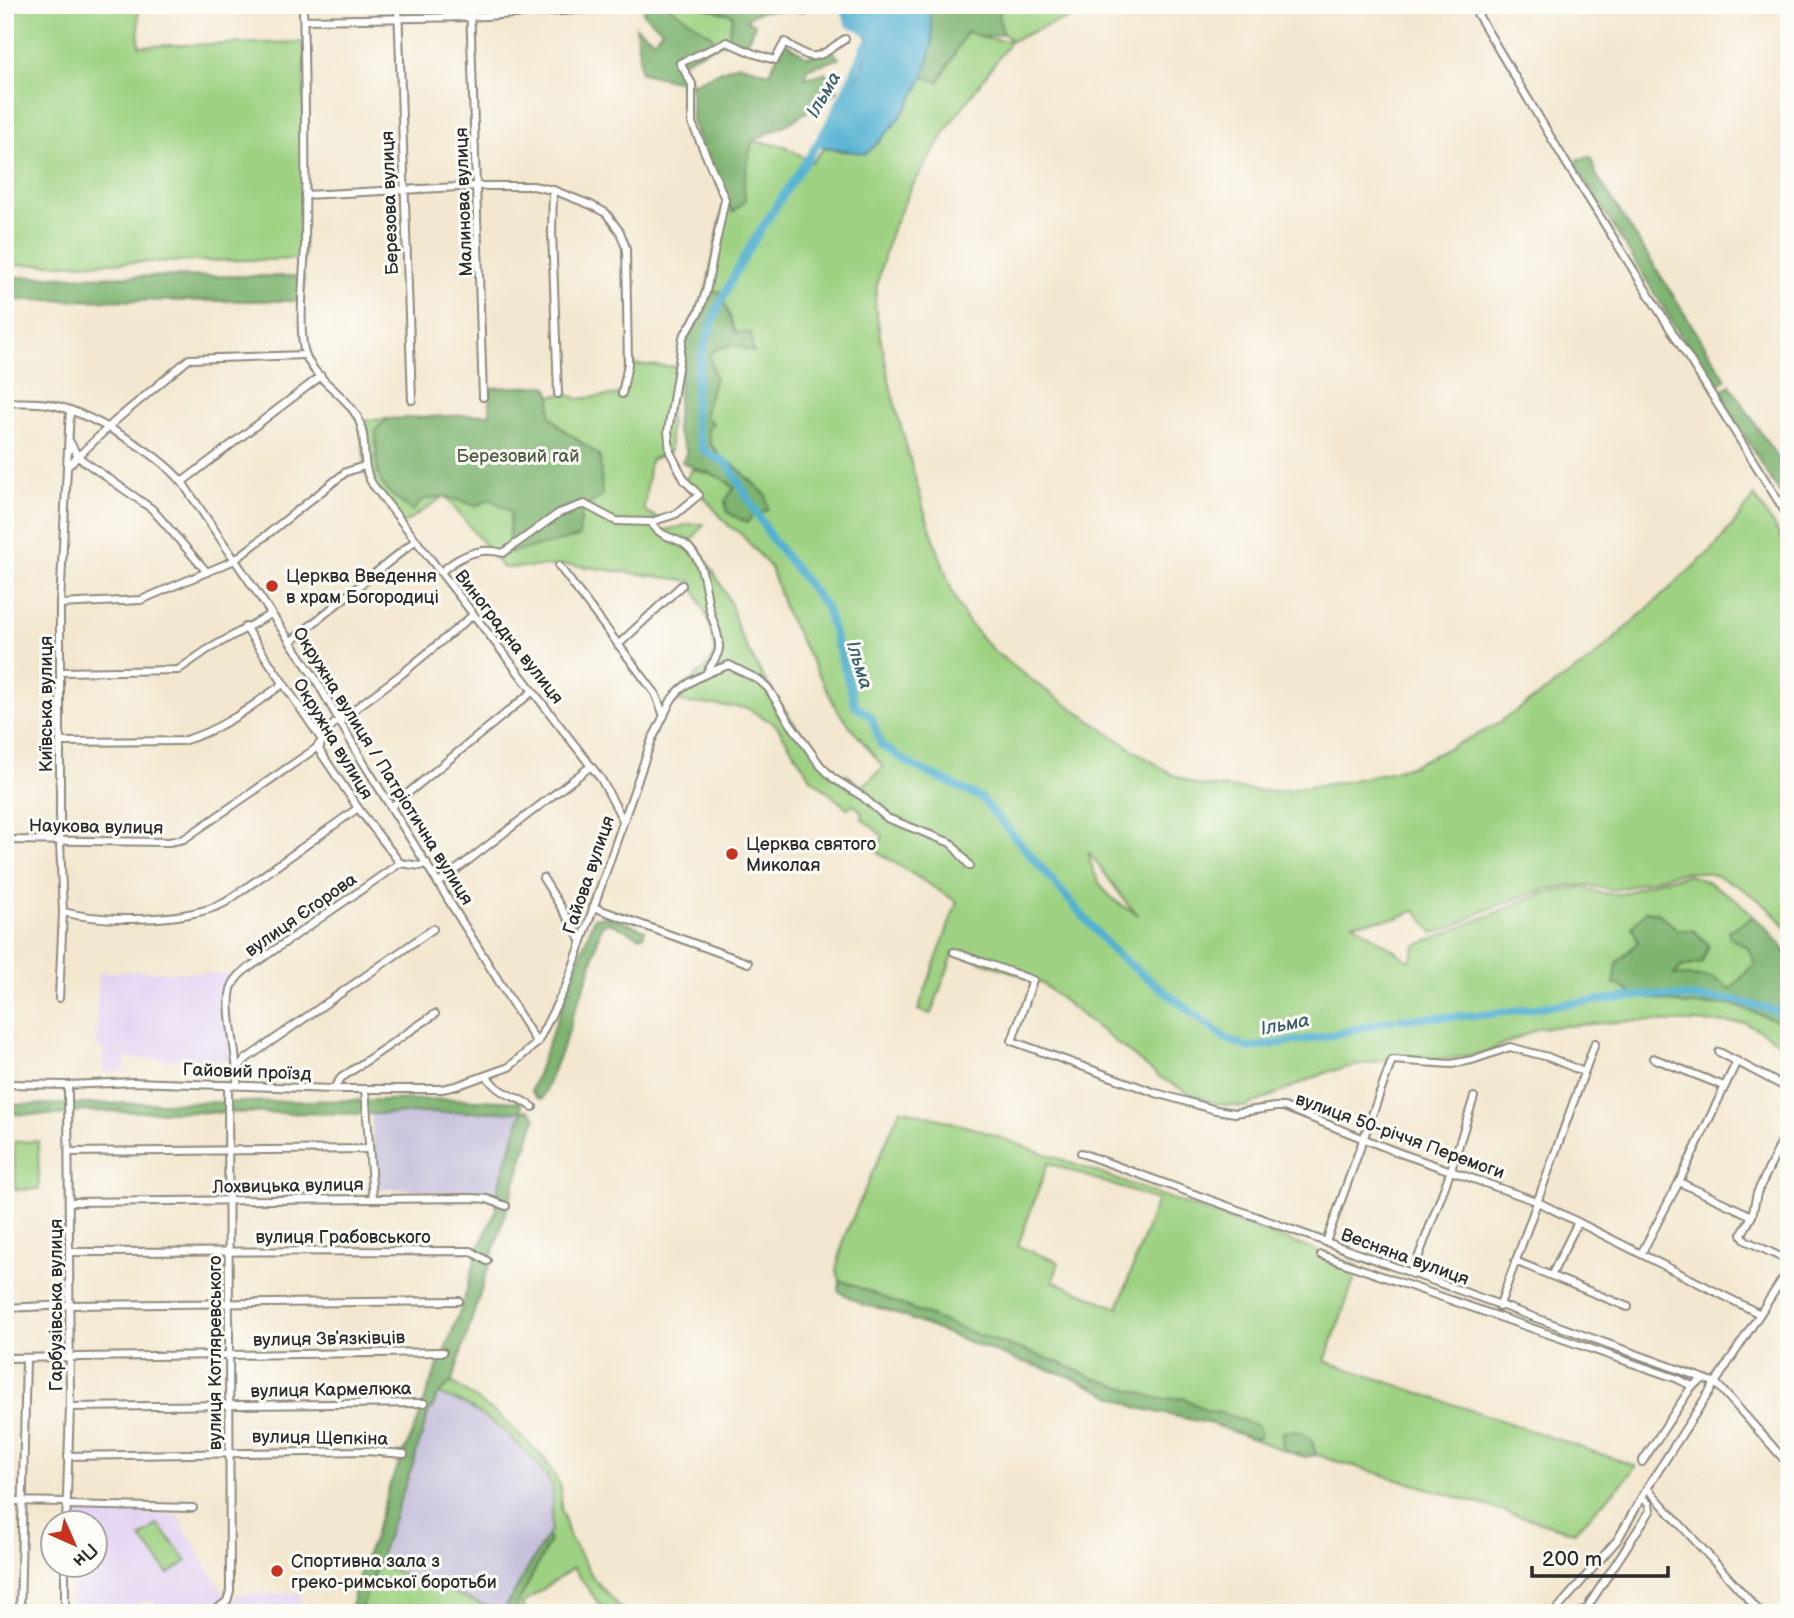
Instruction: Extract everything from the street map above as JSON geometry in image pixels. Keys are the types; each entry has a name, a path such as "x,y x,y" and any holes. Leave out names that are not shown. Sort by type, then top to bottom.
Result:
{"street":[{"path":"67,467 189,359 305,355 303,5"},
{"name":"Березова вулиця","path":"398,5 412,400"},
{"name":"Малинова вулиця","path":"470,5 483,397"},
{"path":"542,5 542,14"},
{"path":"305,20 542,14 623,5"},
{"path":"1472,5 1565,161 1789,518"},
{"path":"441,572 456,560 482,549 503,553 559,513 584,504 615,521 651,522 676,514 699,495 685,481 670,452 668,431 683,337 699,312 706,292 725,199 692,122 692,84 680,63 727,42 775,60 785,42 807,57 818,57 845,38"},
{"path":"305,195 478,186 533,186 553,190 606,213 620,232 626,248 628,364 622,394"},
{"path":"553,190 558,394"},
{"name":"Виноградна вулиця","path":"305,355 321,376 349,403 360,421 366,475 591,765 612,796 623,820"},
{"path":"182,482 321,376"},
{"name":"Окружна вулиця / Патріотична вулиця","path":"5,402 48,404 70,410 127,439 175,473 290,642 537,1043"},
{"name":"Київська вулиця","path":"59,998 63,912 60,842 60,604 70,410"},
{"path":"69,441 78,457 152,509 207,572"},
{"path":"60,604 141,600 235,560 346,472 364,466"},
{"path":"651,522 657,532 684,543 699,563 710,613 717,630 719,650 707,671"},
{"path":"290,642 416,540"},
{"path":"559,566 655,693 664,718"},
{"path":"618,645 682,585"},
{"path":"60,672 178,670 245,627 271,614"},
{"name":"Наукова вулиця","path":"5,840 169,842 184,839 315,749 325,731 404,673 473,615"},
{"name":"Окружна вулиця","path":"245,627 322,740 319,750 400,863"},
{"path":"707,671 729,664 760,680 768,688 789,723 833,778 863,797 887,818 951,843 970,866"},
{"name":"Гайова вулиця","path":"487,1076 509,1067 537,1043 567,984 652,739 673,697 707,671"},
{"path":"60,742 183,741 202,736 222,725 283,684"},
{"path":"392,806 532,692"},
{"path":"439,883 591,765"},
{"path":"63,912 89,917 128,917 173,916 210,910 226,902 358,808"},
{"path":"400,863 420,866 427,863"},
{"name":"вулиця Єгорова","path":"237,1085 231,991 236,979 400,863"},
{"path":"543,878 581,940"},
{"path":"593,906 748,963"},
{"path":"238,1068 246,1059 433,929"},
{"name":"вулиця 50-річчя Перемоги","path":"954,952 1033,980 1012,1041 1156,1093 1203,1107 1235,1113 1284,1107 1536,1201 1760,1314"},
{"path":"332,1089 341,1078 435,1014"},
{"path":"1499,1307 1595,1043"},
{"name":"Весняна вулиця","path":"1584,1072 1548,1057 1510,1047 1451,1064 1392,1060 1326,1242 1499,1307 1632,1351 1716,1383"},
{"path":"1719,1052 1789,1089"},
{"path":"1653,1058 1724,1086"},
{"path":"1641,1254 1737,1061"},
{"path":"487,1076 493,1087 522,1098 533,1107"},
{"name":"Гайовий проїзд","path":"5,1084 133,1082 332,1089 442,1089 487,1076"},
{"name":"Гарбузівська вулиця","path":"67,1510 70,1407 68,1085"},
{"name":"вулиця Котляревського","path":"212,1613 227,1601 230,1591 228,1085"},
{"path":"365,1089 373,1199"},
{"path":"1412,1274 1451,1170 1474,1097"},
{"path":"1789,1127 1757,1193 1752,1216 1742,1234 1745,1240 1789,1261"},
{"path":"69,1152 368,1149"},
{"path":"1081,1153 1326,1242"},
{"path":"1679,1182 1752,1216"},
{"name":"Лохвицька вулиця","path":"69,1202 472,1198 487,1199 506,1206"},
{"path":"1552,1274 1577,1222"},
{"name":"вулиця Грабовського","path":"70,1252 471,1251 487,1261"},
{"path":"1321,1255 1692,1386"},
{"path":"1516,1261 1628,1307"},
{"path":"1554,1613 1618,1539 1647,1488 1789,1269"},
{"path":"5,1308 458,1301"},
{"name":"вулиця Звʼязківців","path":"5,1358 443,1352"},
{"path":"20,1613 26,1358"},
{"path":"1642,1462 1692,1386 1704,1379"},
{"path":"1716,1383 1789,1465"},
{"name":"вулиця Кармелюка","path":"70,1407 424,1403"},
{"name":"вулиця Щепкіна","path":"68,1456 367,1451 404,1454"},
{"path":"1647,1488 1761,1613"},
{"path":"1579,1613 1591,1610 1611,1570 1650,1511 1649,1504 1642,1497"},
{"path":"5,1501 193,1508"},
{"path":"65,1580 65,1613"}],"shaded area":[{"path":"138,971 228,974 232,1060 206,1061 205,1075 192,1075 193,1061 196,1061 196,1058 125,1058 124,1072 104,1072 103,1048 96,1047 98,973"},
{"path":"522,1111 496,1195 375,1188 371,1114"},
{"path":"438,1394 465,1404 506,1432 539,1465 553,1487 551,1529 502,1612 377,1564 423,1431 421,1430"},
{"path":"108,1511 176,1514 225,1596 203,1613 157,1613 154,1601 139,1602 138,1613 71,1613 72,1580 108,1580"},
{"path":"301,1593 301,1613 218,1613 236,1599 236,1595"}],"green space":[{"path":"5,5 138,5 139,46 304,42 304,259 5,265"},
{"path":"645,5 667,5 712,36 715,46 680,63 692,84 738,64 769,73 785,42 807,57 831,48 839,59 808,68 805,78 826,73 838,91 791,122 752,141 744,183 745,201 733,212 692,123 691,84 641,73 636,27 654,40 662,30 643,13"},
{"path":"667,5 696,5 733,15 727,42 715,46 712,36"},
{"path":"695,5 804,5 802,12 772,10 751,16 746,20 755,24 744,49 727,42 733,15"},
{"path":"925,5 998,5 1002,34 983,38 967,31 939,82 923,76"},
{"path":"998,5 1119,5 1051,24 1011,41 1002,34"},
{"path":"967,31 983,38 1011,41 951,123 911,188 890,234 875,302 892,394 924,510 953,594 966,619 994,651 1037,684 1135,751 1196,785 1275,792 1349,781 1413,765 1491,728 1592,659 1714,548 1754,495 1789,550 1789,931 1770,910 1746,891 1718,877 1690,872 1618,889 1577,885 1545,890 1433,933 1416,910 1398,918 1353,923 1410,961 1415,946 1541,894 1582,887 1601,893 1622,894 1657,881 1689,875 1708,882 1741,903 1753,917 1729,931 1731,938 1748,948 1755,963 1731,989 1713,978 1674,975 1681,967 1702,962 1678,930 1658,913 1638,942 1617,963 1621,986 1633,995 1688,1005 1734,1005 1785,1023 1789,1025 1789,1047 1746,1023 1630,1021 1539,1028 1485,1053 1433,1061 1411,1055 1330,1071 1245,1107 1218,1104 1193,1095 1161,1078 1040,982 954,952 931,1014 918,1010 957,902 876,851 883,836 862,819 861,811 853,805 847,808 811,778 776,725 747,708 679,702 672,695 706,668 715,651 709,622 691,581 572,565 503,568 445,496 476,506 490,499 511,512 508,552 582,510 600,456 561,428 550,415 551,396 567,394 578,399 622,394 628,364 679,367 670,407 670,452 650,460 644,510 659,519 651,523 657,532 691,524 704,524 692,540 723,588 741,636 785,711 826,761 842,776 846,774 862,787 883,767 838,711 786,613 771,568 741,534 729,526 702,495 685,481 692,469 725,478 734,489 766,495 733,464 720,456 710,443 704,416 715,376 709,355 726,345 753,351 736,333 720,291 706,292 725,199 745,201 743,183 752,141 784,146 812,162 824,148 849,151 863,149 891,127 923,76 939,82","holes":["1088,851 1129,906 1139,915 1119,904 1104,890 1094,873"]},
{"path":"1591,157 1596,174 1726,379 1713,388 1576,166 1578,159"},
{"path":"304,276 303,301 5,300 5,277"},
{"path":"720,291 736,333 751,333 753,352 732,344 709,355 715,376 704,416 713,423 708,429 710,443 720,456 733,464 766,495 768,510 753,515 747,523 727,512 725,501 734,488 729,483 682,462 687,452 676,429 683,337 706,292"},
{"path":"1730,385 1789,476 1789,508 1718,393"},
{"name":"Березовий гай","path":"547,386 551,396 550,415 561,428 600,456 602,496 582,510 579,537 508,553 511,512 490,499 476,506 445,496 422,500 413,511 384,486 377,469 376,430 387,419 490,414 490,388"},
{"path":"387,419 376,430 377,474 422,500 445,496 403,524 366,475 360,421"},
{"path":"1646,911 1658,913 1678,930 1693,930 1709,945 1702,963 1681,967 1674,975 1713,978 1731,989 1755,963 1748,948 1730,938 1728,931 1753,917 1764,925 1789,955 1789,1025 1734,1005 1688,1005 1633,995 1621,986 1614,985 1617,963 1638,942 1632,926"},
{"path":"607,916 645,930 644,935 640,937 608,922 602,925 571,1025 542,1099 537,1098 531,1091 594,918"},
{"path":"454,1099 521,1102 522,1111 371,1114 80,1111 60,1115 5,1114 5,1105"},
{"path":"529,1110 536,1117 452,1382 437,1396 432,1409 429,1410 415,1458 360,1613 349,1613 363,1562 372,1543 390,1484 417,1423 464,1300 478,1250 496,1210 496,1195 522,1111"},
{"path":"900,1110 976,1129 1359,1266 1325,1361 1636,1466 1574,1532 1316,1455 1311,1439 1282,1442 1285,1451 1253,1439 1260,1437 1226,1414 1207,1411 1184,1398 1160,1400 1091,1377 840,1280 836,1270 845,1235","holes":["1048,1163 1157,1200 1118,1308 1053,1281 1059,1262 1018,1246"]},
{"path":"38,1141 39,1189 15,1190 14,1142"},
{"path":"840,1280 1091,1377 1160,1399 1184,1398 1207,1411 1226,1414 1257,1426 1261,1432 1260,1437 1253,1439 1212,1424 1138,1408 1066,1375 1013,1359 884,1309 863,1305 838,1291"},
{"path":"452,1382 501,1417 544,1458 561,1487 561,1508 570,1538 594,1579 625,1613 602,1613 604,1611 573,1568 522,1604 527,1613 513,1613 550,1541 547,1536 551,1529 553,1487 539,1465 506,1432 465,1404 438,1394"},
{"path":"1298,1431 1311,1439 1316,1455 1305,1457 1285,1451 1283,1432"},
{"path":"158,1524 187,1561 169,1574 141,1538"},
{"path":"547,1536 550,1540 513,1613 502,1613"},
{"path":"377,1564 502,1612 360,1613"}],"water":[{"path":"844,5 929,5 932,39 924,76 909,105 889,131 866,154 819,146 836,111 863,67 869,43 864,25 854,27"}],"waterway":[{"name":"Ільма","path":"843,5 850,24 861,27 867,33"},
{"name":"Ільма","path":"866,45 830,122 753,243 716,314 703,351 696,388 696,425 704,451 728,464 772,539 826,607 856,707 872,719 881,745 910,764 981,798 1115,953 1225,1038 1249,1048 1328,1036 1392,1020"},
{"name":"Ільма","path":"1401,1019 1483,1015 1649,995 1734,1000 1789,1016"}],"place":[{"name":"Церква Введення в храм Богородиці","path":"272,586"},
{"name":"Церква святого Миколая","path":"732,854"},
{"name":"Спортивна зала з греко-римської боротьби","path":"277,1571"}]}
